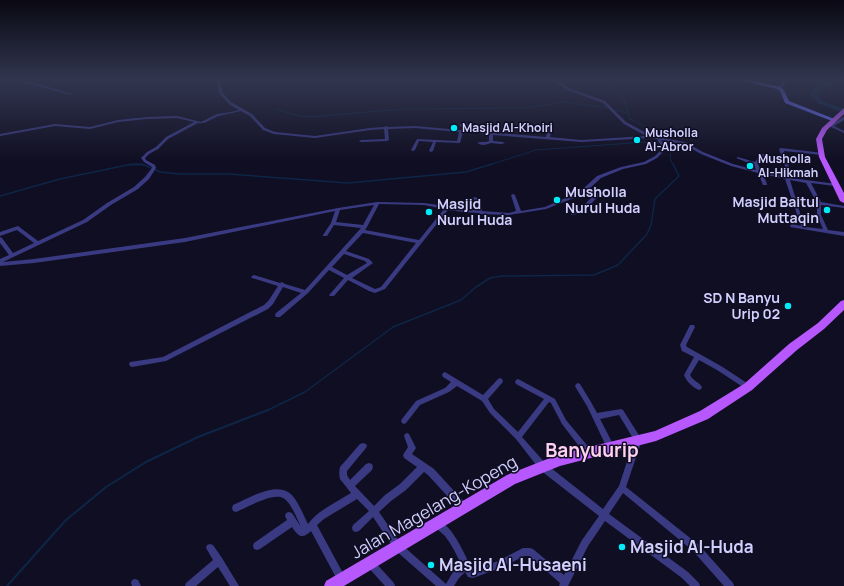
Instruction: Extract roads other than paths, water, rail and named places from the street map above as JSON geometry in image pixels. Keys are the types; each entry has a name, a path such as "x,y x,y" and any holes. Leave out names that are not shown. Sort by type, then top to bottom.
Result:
{"main road":[{"path":"844,110 836,121 821,133 818,143 835,185 844,201"},
{"name":"Jalan Magelang-Kopeng","path":"335,584 438,524 511,479 560,460 610,446 656,436 680,427 704,415 748,387 793,347 821,326 844,304"}],"street":[{"path":"235,106 251,115 264,129 286,135 315,136 386,127 427,128 589,141 651,137"},
{"path":"608,106 625,123 651,137 661,141 670,140 684,142 702,153 727,164 808,182 835,185"},
{"path":"798,106 836,121 844,132"},
{"path":"0,263 12,255 81,223 108,204 136,188 147,178 154,168 154,166 145,161 143,158 171,135 196,123 204,122 218,114 232,113 241,110"},
{"path":"0,135 55,126 90,128 118,121 147,118 177,117 196,123"},
{"path":"461,126 499,128 493,133 491,142"},
{"path":"361,141 387,140 386,127"},
{"path":"548,138 550,128"},
{"path":"413,150 418,140 459,142 461,131"},
{"path":"431,151 435,141"},
{"path":"0,263 76,256 202,237 338,208 377,203 424,204 480,212 509,214 546,208 572,197 587,188 599,177 622,168 651,160 663,150 661,141"},
{"path":"479,143 502,143"},
{"path":"804,228 796,210 793,190 788,178 788,170 784,162 781,149 822,154"},
{"path":"756,164 762,155 784,162"},
{"path":"738,158 756,164 765,184"},
{"path":"808,182 819,202 819,215 826,231"},
{"path":"573,214 583,209 597,195 587,188"},
{"path":"513,195 519,212"},
{"path":"475,198 479,203 480,212"},
{"path":"808,201 844,207"},
{"path":"278,315 306,292 344,252 364,229 377,203"},
{"path":"329,268 371,290 375,291 383,288 448,207"},
{"path":"325,235 333,223 338,208"},
{"path":"333,223 364,229 396,238 420,242"},
{"path":"792,226 844,234"},
{"path":"0,234 18,228 38,243"},
{"path":"0,239 12,255"},
{"path":"332,295 347,278 370,263 369,261 344,252"},
{"path":"254,277 306,292"},
{"path":"132,364 164,359 266,307 271,302 282,284"},
{"path":"692,327 683,344 683,348 748,387"},
{"path":"698,356 687,375 689,380 698,387"},
{"path":"445,375 484,399 492,411 518,437 543,467 605,516 685,575 696,586"},
{"path":"484,399 500,381"},
{"path":"404,421 418,403 447,390 456,382"},
{"path":"518,382 556,404 564,422 588,452"},
{"path":"578,386 589,404 610,446"},
{"path":"518,437 548,398"},
{"path":"438,524 458,548 466,566 473,574 500,564 523,552 530,552 564,584 585,543 605,516 622,488 638,440 621,412 595,417"},
{"path":"407,436 412,448 407,455 423,468 431,472 464,508"},
{"path":"363,446 343,470 343,476 357,494 374,511 398,547 442,586"},
{"path":"350,486 369,467"},
{"path":"356,528 423,468"},
{"path":"622,488 696,548 730,586"},
{"path":"236,508 272,492 282,493 290,500 310,527 335,584"},
{"path":"257,546 291,519 302,533 321,516 357,494"},
{"path":"210,548 236,586"},
{"path":"189,586 219,561"},
{"path":"370,563 391,586"},
{"path":"449,586 456,575 466,566"}],"waterway":[{"path":"276,109 295,115 309,117 404,109 524,108 535,106"},
{"path":"596,106 608,108"},
{"path":"626,106 630,119 663,136 667,142"},
{"path":"832,106 844,111"},
{"path":"612,109 627,113"},
{"path":"489,165 536,150 645,142 667,142"},
{"path":"667,142 671,147 670,159 673,165"},
{"path":"0,196 60,179 132,164 142,164 160,172 179,174 229,174 348,183 466,172 492,164"},
{"path":"266,411 305,392 393,327 461,300 476,287 490,278 502,276 594,275 618,265 647,234 651,225 655,199 679,176 673,164"},
{"path":"128,165 144,165"},
{"path":"7,586 65,521 106,487 146,462 198,437 268,410"}],"place":[{"name":"Masjid Al-Khoiri","path":"454,128"},
{"name":"Musholla Al-Abror","path":"637,140"},
{"name":"Musholla Al-Hikmah","path":"750,166"},
{"name":"Musholla Nurul Huda","path":"557,200"},
{"name":"Masjid Baitul Muttaqin","path":"827,210"},
{"name":"Masjid Nurul Huda","path":"429,212"},
{"name":"SD N Banyu Urip 02","path":"788,306"},
{"name":"Masjid Al-Huda","path":"622,547"},
{"name":"Masjid Al-Husaeni","path":"431,565"}],"district":[{"name":"Banyuurip","path":"592,450"}]}
